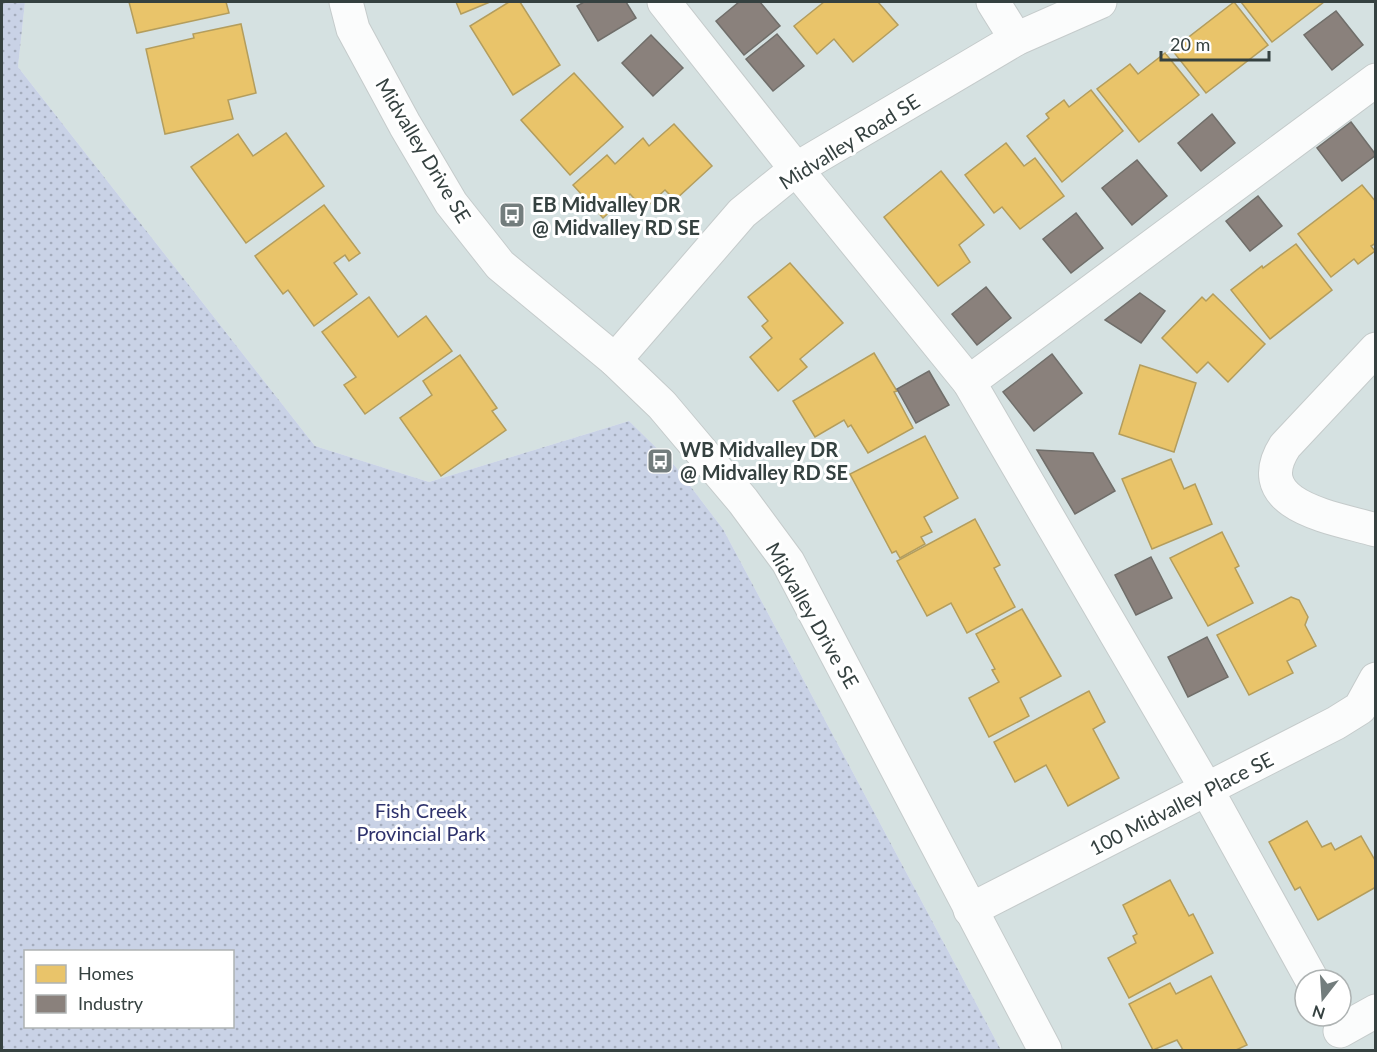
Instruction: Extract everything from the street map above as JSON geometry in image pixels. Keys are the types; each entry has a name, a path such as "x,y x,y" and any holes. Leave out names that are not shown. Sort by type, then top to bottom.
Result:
{"street":[{"name":"Midvalley Drive SE","path":"346,2 353,29 405,125 451,203 500,265 615,360 662,405 743,501 788,562 1045,1050"},
{"path":"664,2 969,382 1207,790 1305,968"},
{"path":"993,2 1016,39"},
{"name":"Midvalley Road SE","path":"615,360 742,213 796,169 1016,39 1100,2"},
{"path":"969,382 1376,80"},
{"path":"1376,349 1285,446 1278,456 1275,468 1282,492 1295,505 1376,530"},
{"name":"100 Midvalley Place SE","path":"970,910 1336,723 1360,708 1376,679"},
{"path":"1341,1032 1376,1011"}],"shaded area":[{"path":"25,2 1375,2 1375,1050 1001,1050 723,529 675,466 629,421 429,482 315,446 18,67"}],"green space":[{"name":"Fish Creek Provincial Park","path":"2,2 25,2 18,67 315,446 429,482 629,421 675,466 723,529 1001,1050 2,1050"}],"building: Homes":[{"path":"129,2 226,2 229,13 137,33"},
{"path":"456,2 490,2 461,14"},
{"path":"509,2 520,2 560,65 513,95 470,26"},
{"path":"824,2 878,2 898,25 853,62 834,39 817,54 794,26"},
{"path":"1234,2 1268,45 1206,93 1172,50"},
{"path":"1241,2 1324,2 1272,42"},
{"path":"241,24 256,93 228,100 233,119 165,134 146,49 194,38 193,34"},
{"path":"1165,53 1199,95 1139,142 1097,89 1130,64 1138,74"},
{"path":"574,73 623,127 570,175 521,120"},
{"path":"1091,90 1123,131 1062,182 1027,136 1049,118 1046,114 1064,100 1069,107"},
{"path":"674,124 712,166 675,200 665,190 644,209 630,194 603,218 573,185 607,155 615,164 643,138 649,146"},
{"path":"286,133 324,186 246,243 191,167 238,134 253,156"},
{"path":"1006,143 1024,166 1035,158 1064,196 1020,229 1002,207 994,213 965,175"},
{"path":"941,171 984,225 959,245 970,262 938,286 884,217"},
{"path":"1362,185 1376,202 1376,243 1371,246 1375,251 1358,264 1354,259 1331,277 1298,234"},
{"path":"324,205 360,253 349,261 345,255 334,263 357,294 314,326 288,290 283,294 255,256"},
{"path":"1296,244 1332,290 1270,339 1231,290"},
{"path":"790,263 843,323 800,359 807,367 778,391 750,357 772,338 762,326 768,321 748,297"},
{"path":"1213,294 1265,344 1228,382 1208,362 1197,373 1162,338 1202,297 1206,301"},
{"path":"369,297 398,337 426,316 452,351 365,414 344,385 356,377 322,332"},
{"path":"874,353 897,391 894,392 913,428 868,453 851,425 848,427 844,420 815,437 793,401"},
{"path":"460,355 497,408 492,411 506,430 441,476 400,418 432,395 423,381"},
{"path":"1140,365 1196,383 1174,452 1119,434"},
{"path":"925,436 958,498 924,517 932,532 921,537 925,544 900,558 896,551 892,553 850,474"},
{"path":"1171,459 1184,489 1195,484 1212,524 1152,549 1122,479"},
{"path":"975,519 1000,565 994,568 1015,607 967,633 951,603 927,616 897,561"},
{"path":"1222,532 1239,566 1235,568 1253,603 1208,626 1170,558"},
{"path":"1291,597 1299,600 1308,617 1305,625 1316,646 1287,661 1293,673 1249,695 1217,635"},
{"path":"1022,609 1061,676 1020,698 1029,716 989,737 969,698 999,682 992,670 995,669 976,634"},
{"path":"1089,691 1105,722 1093,729 1119,778 1068,806 1046,765 1015,782 994,742"},
{"path":"1307,821 1322,847 1331,843 1335,850 1361,836 1376,862 1376,887 1318,920 1300,887 1295,890 1269,842"},
{"path":"1170,880 1189,916 1193,914 1213,953 1129,998 1108,958 1136,943 1133,936 1137,934 1123,905"},
{"path":"1211,976 1247,1045 1236,1050 1183,1050 1177,1040 1153,1050 1129,1004 1170,983 1176,994"}],"building: Industry":[{"path":"584,2 626,2 636,18 598,41 577,6"},
{"path":"739,2 760,2 780,26 744,55 716,21"},
{"path":"1336,11 1363,45 1332,70 1304,35"},
{"path":"777,34 804,66 773,91 746,59"},
{"path":"651,35 683,68 653,96 622,63"},
{"path":"1212,114 1235,143 1201,171 1178,143"},
{"path":"1351,122 1376,155 1342,181 1317,148"},
{"path":"1137,160 1167,196 1132,225 1102,188"},
{"path":"1258,196 1282,226 1250,251 1226,221"},
{"path":"1076,213 1103,248 1071,273 1043,239"},
{"path":"986,287 1011,318 977,345 952,314"},
{"path":"1140,293 1165,311 1141,343 1105,320"},
{"path":"1052,354 1082,393 1034,431 1003,392"},
{"path":"929,371 949,405 916,423 897,389"},
{"path":"1037,450 1093,453 1115,491 1075,514"},
{"path":"1151,557 1172,598 1136,615 1115,575"},
{"path":"1207,637 1228,677 1188,697 1168,657"}],"place":[{"name":"EB Midvalley DR @ Midvalley RD SE","path":"512,215"},
{"name":"WB Midvalley DR @ Midvalley RD SE","path":"660,461"}]}
